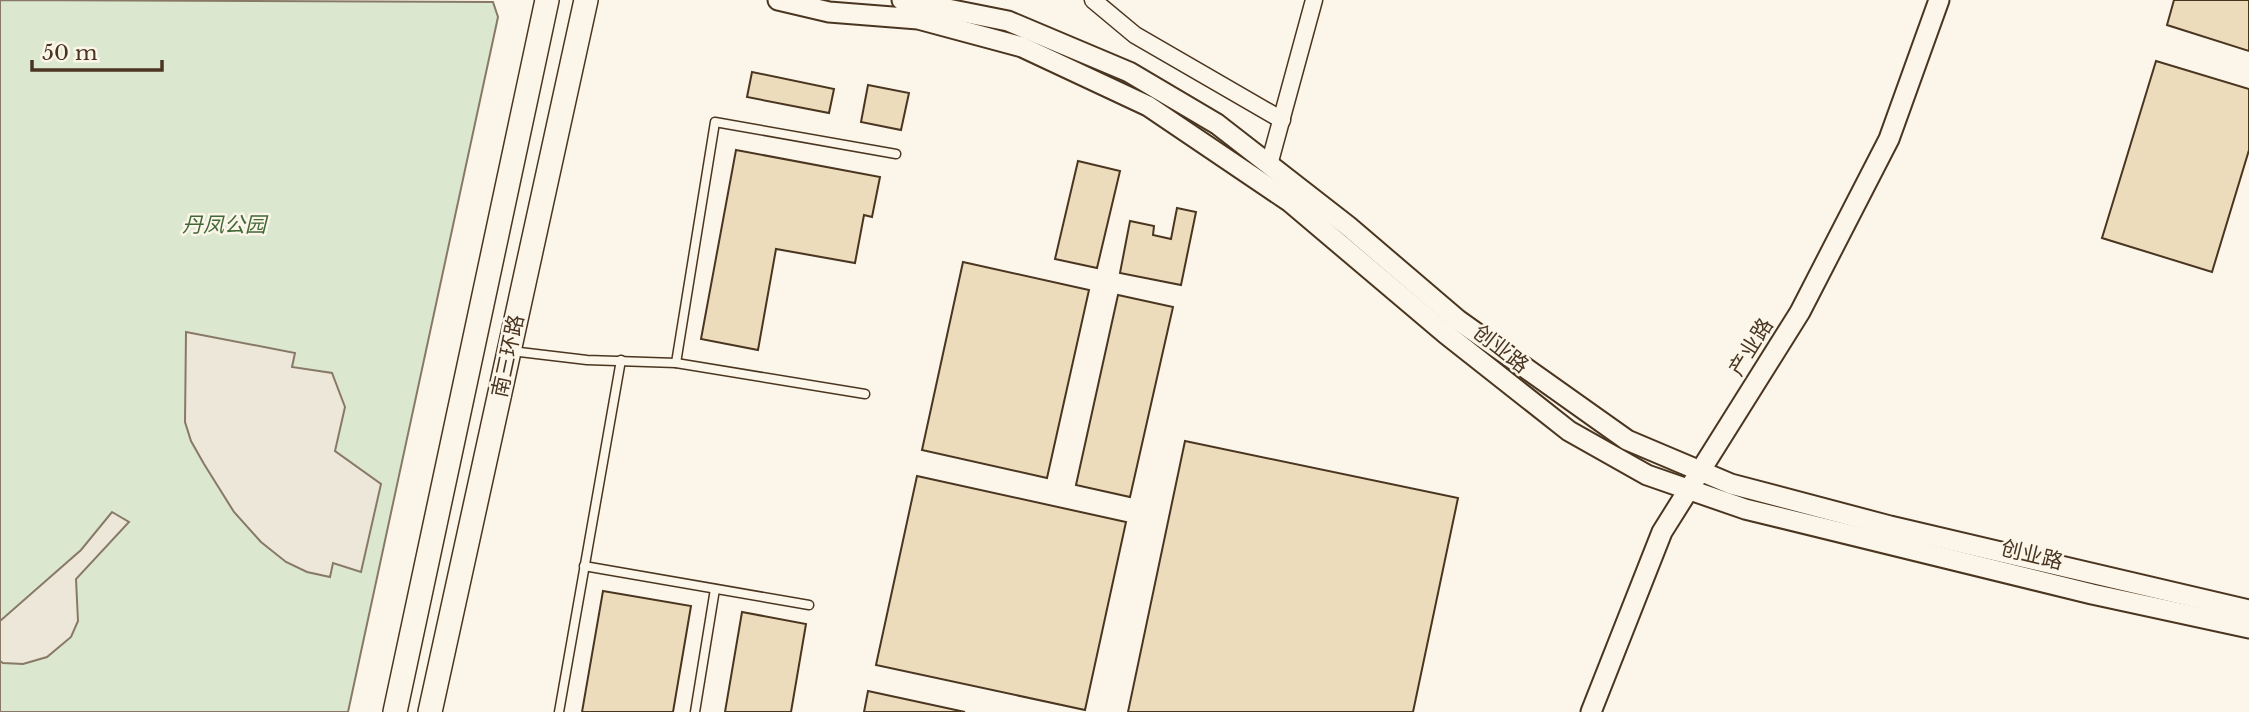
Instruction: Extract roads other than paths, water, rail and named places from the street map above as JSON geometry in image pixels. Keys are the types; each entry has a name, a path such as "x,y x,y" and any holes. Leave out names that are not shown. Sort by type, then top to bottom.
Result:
{"main road":[{"name":"南三环路","path":"395,712 547,0"},
{"name":"南三环路","path":"430,712 586,0"}],"street":[{"name":"创业路","path":"778,0 829,12 918,19 1022,47 1147,106 1290,202 1446,334 1569,431 1647,475 1745,509 2092,594 2249,628"},
{"name":"创业路","path":"902,0 1008,21 1129,72 1217,124 1348,226 1469,328 1627,440 1731,484 1890,526 2249,610"},
{"path":"1093,0 1135,35 1282,120"},
{"path":"1269,165 1314,0"},
{"name":"产业路","path":"1591,712 1662,532 1800,312 1888,139 1939,0"}],"lane":[{"path":"676,363 715,122 896,154"},
{"path":"509,351 587,360 676,363 865,394"},
{"path":"559,712 621,360"},
{"path":"584,566 809,605"},
{"path":"695,712 715,589"}],"park label":[{"name":"丹凤公园","path":"224,225"}]}
